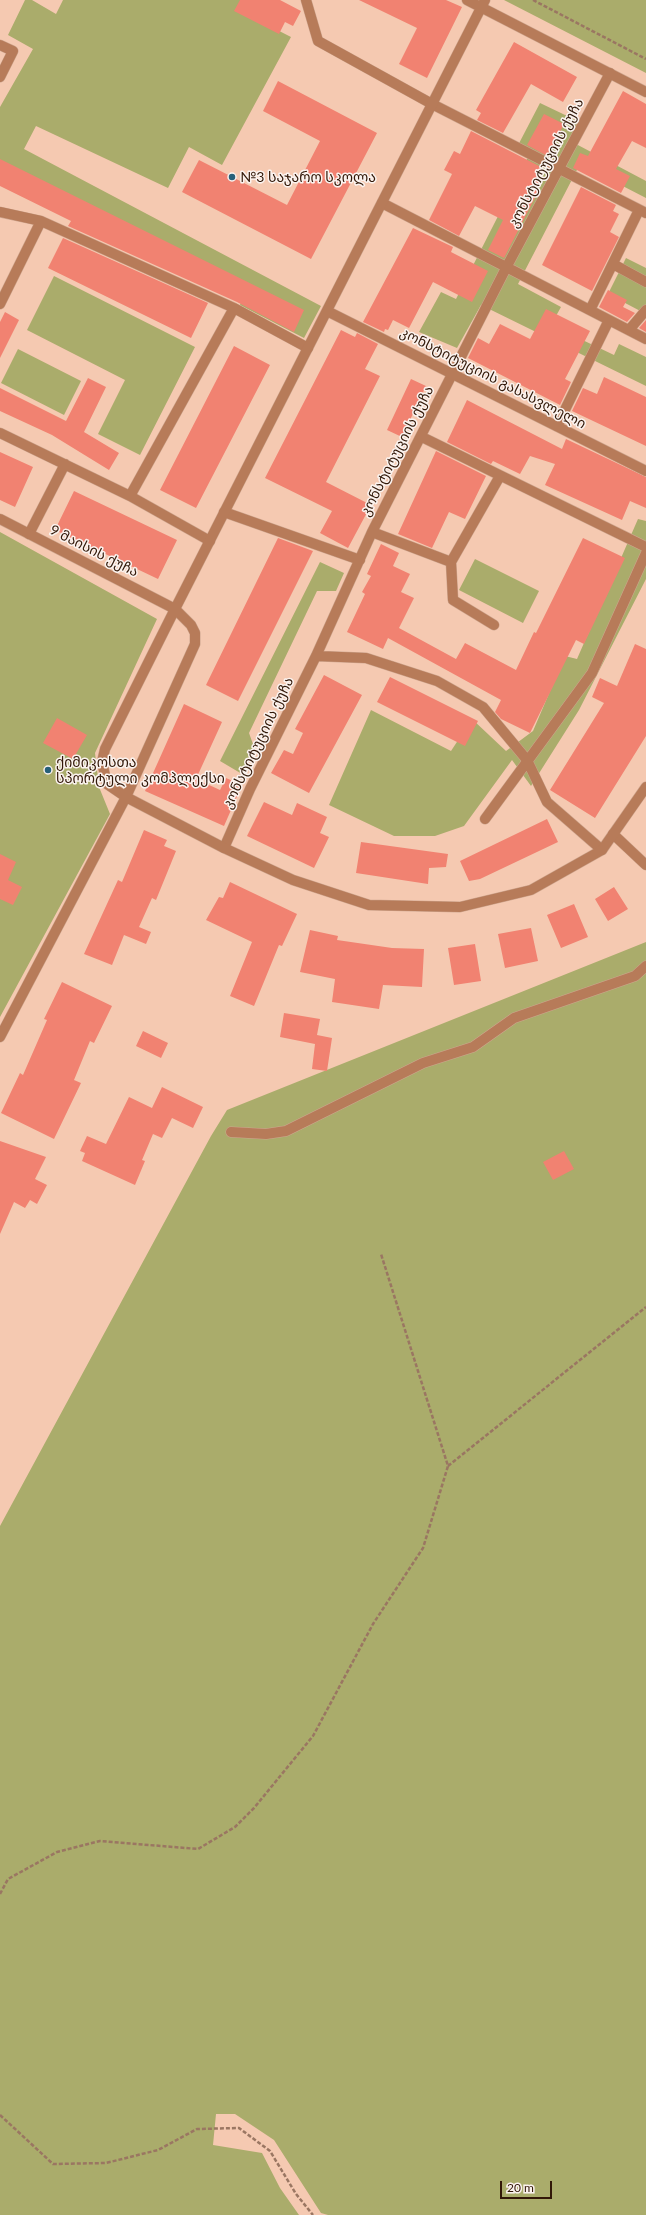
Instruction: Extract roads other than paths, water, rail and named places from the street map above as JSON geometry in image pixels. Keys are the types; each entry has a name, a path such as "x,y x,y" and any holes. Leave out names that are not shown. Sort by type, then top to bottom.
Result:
{"street":[{"path":"306,0 318,41 432,104 643,211 613,264 590,310"},
{"path":"467,0 483,4 646,92"},
{"path":"483,4 175,608 105,748 102,762 107,784 126,797 224,848 293,880 369,905 460,907 531,890 602,850 646,787"},
{"path":"0,45 13,51 0,77"},
{"name":"კონსტიტუციის ქუჩა","path":"224,848 250,789 316,656 372,532 422,437 506,268 610,73"},
{"path":"382,203 646,339"},
{"path":"0,212 41,221 234,308 308,348"},
{"path":"0,304 41,221"},
{"path":"613,264 646,282"},
{"path":"130,496 234,308"},
{"path":"629,330 646,310"},
{"name":"კონსტიტუციის გასასვლელი","path":"327,311 646,471"},
{"path":"557,426 609,320"},
{"path":"0,433 130,496 210,541"},
{"path":"422,437 646,547"},
{"path":"29,534 65,464"},
{"path":"494,625 453,600 451,562 500,476"},
{"path":"224,512 360,560"},
{"name":"9 მაისის ქუჩა","path":"0,519 175,608"},
{"path":"372,532 451,562"},
{"path":"485,819 592,673 646,553"},
{"path":"0,1037 126,797 195,644 195,633 192,625 175,608"},
{"path":"316,656 366,658 437,681 483,707 528,760 547,802 602,850"},
{"path":"613,834 646,865"},
{"path":"231,1132 266,1134 286,1131 423,1063 473,1048 514,1018 635,976 646,966"}],"place":[{"name":"№3 საჯარო სკოლა","path":"232,177"},
{"name":"ქიმიკოსთა სპორტული კომპლექსი","path":"48,770"}]}
